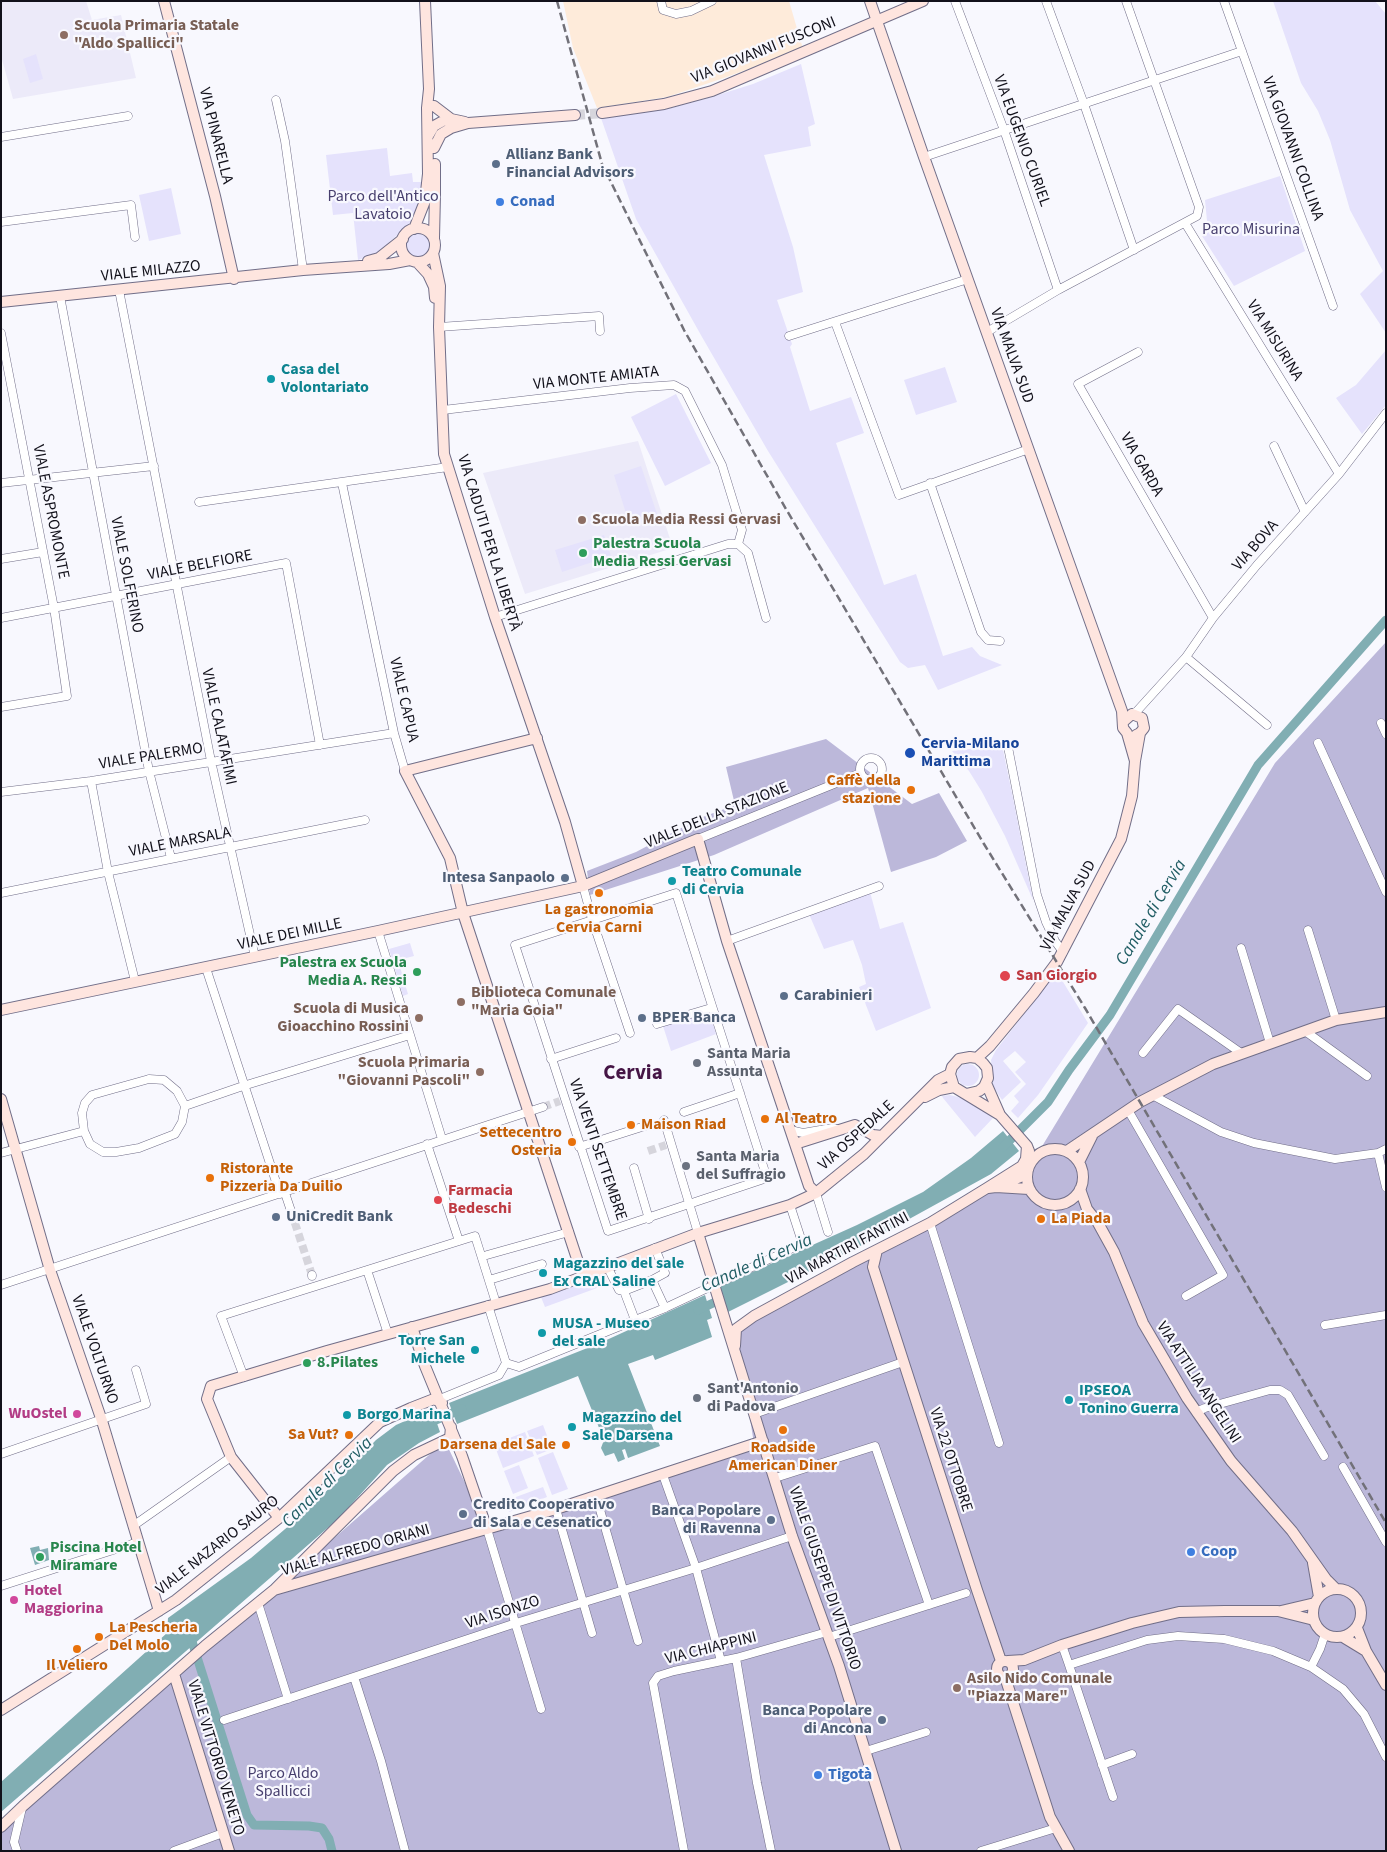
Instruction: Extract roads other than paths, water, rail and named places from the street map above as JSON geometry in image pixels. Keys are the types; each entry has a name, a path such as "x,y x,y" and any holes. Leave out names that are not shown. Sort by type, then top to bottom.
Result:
{"street":[{"name":"VIA PINARELLA","path":"164,1 208,168 234,279"},
{"path":"414,229 425,201 428,174 427,108 429,89 425,1"},
{"path":"661,1 663,10 676,14 691,11 712,1"},
{"name":"VIA MALVA SUD","path":"870,1 1122,711 1128,718"},
{"name":"VIA GIOVANNI FUSCONI","path":"602,113 664,104 712,90 923,1"},
{"name":"VIA EUGENIO CURIEL","path":"955,1 1004,130 1058,290"},
{"path":"1046,1 1084,104 1134,250"},
{"path":"987,332 1058,290 1197,216 1199,208 1126,1"},
{"name":"VIA GIOVANNI COLLINA","path":"1224,1 1333,306"},
{"path":"924,157 1242,50"},
{"path":"429,89 434,106 435,248 426,260 414,261 404,254 402,240 405,235 414,229 423,229 434,238"},
{"path":"276,100 285,141 303,270"},
{"path":"434,106 451,119 468,123"},
{"path":"434,148 441,134 451,128 468,123 575,115"},
{"path":"1,137 128,116"},
{"path":"428,136 434,126 451,119"},
{"path":"1,222 131,205 135,238"},
{"name":"VIA MISURINA","path":"1185,223 1340,474"},
{"name":"VIALE MILAZZO","path":"343,267 379,258 402,240"},
{"name":"VIA CADUTI PER LA LIBERTÀ","path":"433,253 440,286 439,324 444,454 495,617 565,822 584,886"},
{"name":"VIALE MILAZZO","path":"1,302 234,279 303,270 414,261"},
{"name":"VIA CADUTI PER LA LIBERTÀ","path":"414,261 428,274 434,287 439,324"},
{"path":"789,336 968,279"},
{"name":"VIALE CALATAFIMI","path":"119,290 211,761 255,957"},
{"name":"VIALE SOLFERINO","path":"60,296 149,771 170,858"},
{"path":"439,324 599,316 600,331"},
{"path":"834,322 899,495 1029,449"},
{"name":"VIALE ASPROMONTE","path":"1,333 54,608 67,696 1,707"},
{"name":"VIA GARDA","path":"1138,352 1078,384 1213,618"},
{"name":"VIA MONTE AMIATA","path":"443,410 630,388 674,385 685,391 722,465 742,530 738,544"},
{"name":"VIA BOVA","path":"1128,718 1150,698 1186,657 1213,618 1340,474 1386,414"},
{"path":"1274,446 1305,512"},
{"path":"1,483 154,466"},
{"path":"200,502 448,467"},
{"name":"VIALE CAPUA","path":"342,483 394,733 405,771 450,858 463,914 583,1277"},
{"path":"930,483 981,632 988,640 1000,641"},
{"path":"495,617 728,544 738,544 748,553 766,618"},
{"path":"1,559 43,552"},
{"name":"VIALE BELFIORE","path":"1,618 286,563 320,745"},
{"path":"1186,657 1267,725"},
{"name":"VIA BOVA","path":"1142,729 1150,698"},
{"path":"1139,716 1142,729 1134,736 1127,734 1124,728 1128,718 1139,716"},
{"path":"1381,724 1386,734"},
{"name":"VIA MALVA SUD","path":"977,1058 990,1046 1034,993 1063,952 1121,839 1132,796 1134,761 1142,729"},
{"name":"VIALE PALERMO","path":"1,792 91,781 394,733"},
{"name":"VIA MALVA SUD","path":"1127,734 1134,761"},
{"path":"405,771 537,738"},
{"path":"1318,743 1386,892"},
{"path":"1008,747 1037,895 1046,922 1055,941 1063,952"},
{"name":"VIALE DELLA STAZIONE","path":"584,886 861,773"},
{"path":"91,781 108,872 135,981"},
{"name":"VIALE MARSALA","path":"1,893 365,820"},
{"path":"698,840 728,941 790,1130 809,1186 816,1192 828,1232"},
{"path":"584,886 592,920 630,1033"},
{"name":"VIALE DEI MILLE","path":"1,1010 463,914 584,886"},
{"path":"728,941 880,886"},
{"name":"VIA VENTI SETTEMBRE","path":"676,893 711,1008 767,1178 649,1219 608,1231 562,1101 551,1059 515,945 592,920 676,893"},
{"path":"1308,930 1336,1020"},
{"path":"378,931 442,1139"},
{"path":"1241,948 1270,1043"},
{"path":"206,968 243,1086 282,1194 290,1211"},
{"path":"657,1024 711,1008"},
{"path":"1143,1053 1178,1009 1241,1053"},
{"path":"1129,1111 1212,1064 1336,1020 1386,1012"},
{"path":"1304,1031 1367,1076"},
{"path":"185,1106 243,1086 410,1035"},
{"path":"551,1059 616,1038"},
{"path":"966,1094 979,1091 986,1083 990,1046"},
{"path":"954,1087 950,1074 952,1067 959,1060 967,1057 977,1058 987,1068"},
{"name":"VIA OSPEDALE","path":"231,1457 206,1399 211,1386 492,1304 550,1289 608,1268 655,1248 790,1205 816,1192 864,1154 938,1080 950,1074"},
{"path":"1067,1151 1108,1122 1156,1097 1194,1074"},
{"path":"149,1079 164,1080 177,1091 185,1106 182,1122 175,1134 139,1148 103,1152 90,1144 84,1130 82,1113 85,1103 92,1095 149,1079"},
{"path":"986,1083 1000,1115 1027,1146 1032,1160"},
{"path":"917,1101 939,1090 954,1087 1000,1115"},
{"path":"684,1112 740,1094"},
{"path":"1156,1097 1221,1132 1254,1143 1335,1159 1382,1151 1386,1187"},
{"name":"VIALE VOLTURNO","path":"1,1099 50,1270 102,1420 138,1542 156,1613"},
{"path":"1,1285 543,1107"},
{"path":"1129,1111 1223,1274 1186,1296"},
{"path":"664,1120 668,1144 698,1233"},
{"path":"795,1144 855,1125 864,1132 882,1136"},
{"path":"579,1147 645,1126"},
{"path":"790,1130 803,1133 826,1129 841,1129"},
{"path":"1,1153 84,1130"},
{"path":"864,1132 866,1142 864,1154"},
{"path":"1079,1162 1092,1135"},
{"path":"427,1144 458,1241"},
{"path":"1027,1146 1041,1152"},
{"path":"992,1187 1022,1166 1026,1159 1027,1146"},
{"path":"1050,1149 1067,1151 1079,1162 1083,1171 1080,1190 1075,1197 1058,1205 1041,1202 1029,1190 1026,1180 1027,1171 1032,1160 1041,1152 1050,1149"},
{"path":"634,1168 649,1219"},
{"path":"992,1187 1020,1177 1027,1171"},
{"path":"992,1187 1029,1190"},
{"name":"VIA MARTIRI FANTINI","path":"734,1353 736,1329 754,1316 930,1223 992,1187"},
{"name":"VIA ATTILIA ANGELINI","path":"1080,1190 1086,1209 1098,1223 1114,1252 1146,1330 1196,1412 1231,1461 1292,1531 1326,1579 1336,1589"},
{"path":"1067,1202 1086,1209"},
{"path":"506,1363 518,1367 636,1320 799,1246 790,1205"},
{"path":"930,1223 999,1443"},
{"path":"486,1255 569,1232"},
{"name":"VIALE GIUSEPPE DI VITTORIO","path":"698,1233 792,1536 828,1634 896,1851"},
{"path":"244,1377 221,1316 475,1236 489,1280 492,1304 506,1363 499,1374 441,1401"},
{"path":"608,1268 619,1290 624,1291 652,1280 665,1273 655,1248"},
{"path":"853,1262 864,1262 873,1267 877,1250"},
{"path":"489,1280 542,1264"},
{"name":"VIA 22 OTTOBRE","path":"873,1267 903,1362 1004,1661"},
{"path":"367,1270 388,1334"},
{"path":"652,1280 665,1308"},
{"path":"624,1291 636,1320"},
{"path":"1325,1325 1386,1315"},
{"path":"412,1327 451,1427 487,1529 541,1709"},
{"path":"754,1414 903,1362"},
{"path":"1,1454 146,1404 136,1370"},
{"path":"1196,1412 1270,1390 1280,1390 1288,1396 1324,1456"},
{"name":"VIALE NAZARIO SAURO","path":"1,1710 176,1600 279,1518 380,1422 434,1399 441,1401"},
{"path":"274,1590 393,1471 414,1456 445,1441 451,1436 451,1427"},
{"path":"445,1441 458,1447"},
{"name":"VIALE ALFREDO ORIANI","path":"1,1828 22,1806 205,1646 274,1590 556,1509 763,1441"},
{"path":"775,1478 875,1446 929,1605"},
{"path":"133,1526 231,1457 279,1518"},
{"path":"1342,1467 1386,1542"},
{"path":"663,1475 696,1568 721,1661"},
{"path":"596,1496 638,1641"},
{"path":"556,1509 592,1633"},
{"name":"VIA ISONZO","path":"224,1720 516,1623 696,1568 792,1536"},
{"path":"1,1586 138,1542"},
{"name":"VIA ATTILIA ANGELINI","path":"1311,1558 1317,1600"},
{"path":"1278,1612 1317,1600 1330,1590 1336,1589 1349,1592 1359,1602 1362,1615 1357,1628 1343,1637"},
{"name":"VIA CHIAPPINI","path":"684,1851 653,1683 658,1676 828,1634 966,1593"},
{"path":"1317,1600 1313,1609 1314,1620 1320,1630 1331,1636 1343,1637 1366,1651"},
{"path":"258,1603 288,1699"},
{"path":"1024,1660 1009,1674 1002,1677 997,1672 996,1666 1004,1661 1024,1660 1062,1645 1132,1623 1178,1612 1278,1612 1314,1620"},
{"path":"1357,1628 1366,1651 1386,1685"},
{"path":"1311,1667 1325,1634"},
{"path":"1070,1665 1147,1640 1178,1636 1224,1639 1273,1651 1311,1667 1343,1689 1364,1714 1386,1757"},
{"path":"1062,1645 1113,1797"},
{"path":"736,1658 757,1783 771,1851"},
{"path":"1004,1661 1012,1665 1009,1674 1047,1808 1069,1851"},
{"name":"VIALE VITTORIO VENETO","path":"174,1674 228,1851"},
{"path":"354,1677 381,1761 405,1851"},
{"path":"866,1751 926,1732"},
{"path":"1102,1765 1132,1754"},
{"path":"17,1851 14,1842 22,1806"},
{"path":"981,1851 1056,1828"},
{"path":"174,1851 223,1833"}],"water":[{"path":"1003,1131 1019,1151 991,1174 862,1245 726,1313 718,1286 857,1225 923,1192 971,1158"},
{"path":"705,1295 712,1318 707,1320 712,1337 655,1360 653,1355 628,1364 660,1446 628,1458 625,1449 622,1450 625,1459 618,1462 614,1453 605,1456 601,1448 604,1440 578,1376 457,1424 449,1403 600,1343"},
{"path":"432,1409 440,1432 419,1443 387,1465 339,1518 1,1812 1,1782 167,1633 168,1618 251,1558 311,1507 376,1440 396,1425"},
{"name":"Piscina Hotel Miramare","path":"39,1546 40,1550 48,1548 49,1560 35,1565 30,1548"}],"waterway":[{"name":"Canale di Cervia","path":"1003,1147 1048,1102 1110,1015 1258,765 1386,620"},
{"name":"Canale di Cervia","path":"698,1310 724,1298"},
{"name":"Canale di Cervia","path":"426,1424 462,1409"},
{"path":"190,1635 247,1815 254,1825 322,1828 329,1839 332,1851"}],"tunnel":[{"path":"575,115 602,113"},
{"path":"543,1107 560,1101"},
{"path":"648,1151 666,1145"},
{"path":"291,1211 312,1275"}],"railway":[{"path":"557,1 602,164 684,330 786,509 984,844 1085,1008 1386,1523"}],"place":[{"name":"Scuola Primaria Statale \"Aldo Spallicci\"","path":"64,35"},
{"name":"Allianz Bank Financial Advisors","path":"496,164"},
{"name":"Conad","path":"500,202"},
{"name":"Casa del Volontariato","path":"271,379"},
{"name":"Scuola Media Ressi Gervasi","path":"582,520"},
{"name":"Palestra Scuola Media Ressi Gervasi","path":"583,553"},
{"name":"Cervia-Milano Marittima","path":"910,753"},
{"name":"Caffè della stazione","path":"911,790"},
{"name":"Intesa Sanpaolo","path":"565,878"},
{"name":"Teatro Comunale di Cervia","path":"672,881"},
{"name":"La gastronomia Cervia Carni","path":"599,893"},
{"name":"Palestra ex Scuola Media A. Ressi","path":"417,972"},
{"name":"San Giorgio","path":"1005,976"},
{"name":"Carabinieri","path":"784,996"},
{"name":"Biblioteca Comunale \"Maria Goia\"","path":"461,1002"},
{"name":"Scuola di Musica Gioacchino Rossini","path":"419,1018"},
{"name":"BPER Banca","path":"642,1018"},
{"name":"Santa Maria Assunta","path":"697,1063"},
{"name":"Scuola Primaria \"Giovanni Pascoli\"","path":"480,1072"},
{"name":"Al Teatro","path":"765,1119"},
{"name":"Maison Riad","path":"631,1125"},
{"name":"Settecentro Osteria","path":"572,1142"},
{"name":"Santa Maria del Suffragio","path":"686,1166"},
{"name":"Ristorante Pizzeria Da Duilio","path":"210,1178"},
{"name":"Farmacia Bedeschi","path":"438,1200"},
{"name":"UniCredit Bank","path":"276,1217"},
{"name":"La Piada","path":"1041,1219"},
{"name":"Magazzino del sale Ex CRAL Saline","path":"543,1273"},
{"name":"MUSA - Museo del sale","path":"542,1333"},
{"name":"Torre San Michele","path":"475,1350"},
{"name":"8.Pilates","path":"307,1363"},
{"name":"Sant'Antonio di Padova","path":"697,1398"},
{"name":"IPSEOA Tonino Guerra","path":"1069,1400"},
{"name":"WuOstel","path":"77,1414"},
{"name":"Borgo Marina","path":"347,1415"},
{"name":"Magazzino del Sale Darsena","path":"572,1427"},
{"name":"Roadside American Diner","path":"783,1430"},
{"name":"Sa Vut?","path":"349,1435"},
{"name":"Darsena del Sale","path":"566,1445"},
{"name":"Credito Cooperativo di Sala e Cesenatico","path":"463,1514"},
{"name":"Banca Popolare di Ravenna","path":"771,1520"},
{"name":"Coop","path":"1191,1552"},
{"name":"Piscina Hotel Miramare","path":"40,1557"},
{"name":"Hotel Maggiorina","path":"14,1600"},
{"name":"La Pescheria Del Molo","path":"99,1637"},
{"name":"Il Veliero","path":"77,1649"},
{"name":"Asilo Nido Comunale \"Piazza Mare\"","path":"957,1688"},
{"name":"Banca Popolare di Ancona","path":"882,1720"},
{"name":"Tigotà","path":"818,1775"}],"district":[{"name":"Cervia","path":"633,1074"}],"park label":[{"name":"Parco dell'Antico Lavatoio","path":"383,206"},
{"name":"Parco Misurina","path":"1251,230"},
{"name":"Parco Aldo Spallicci","path":"283,1783"}]}
